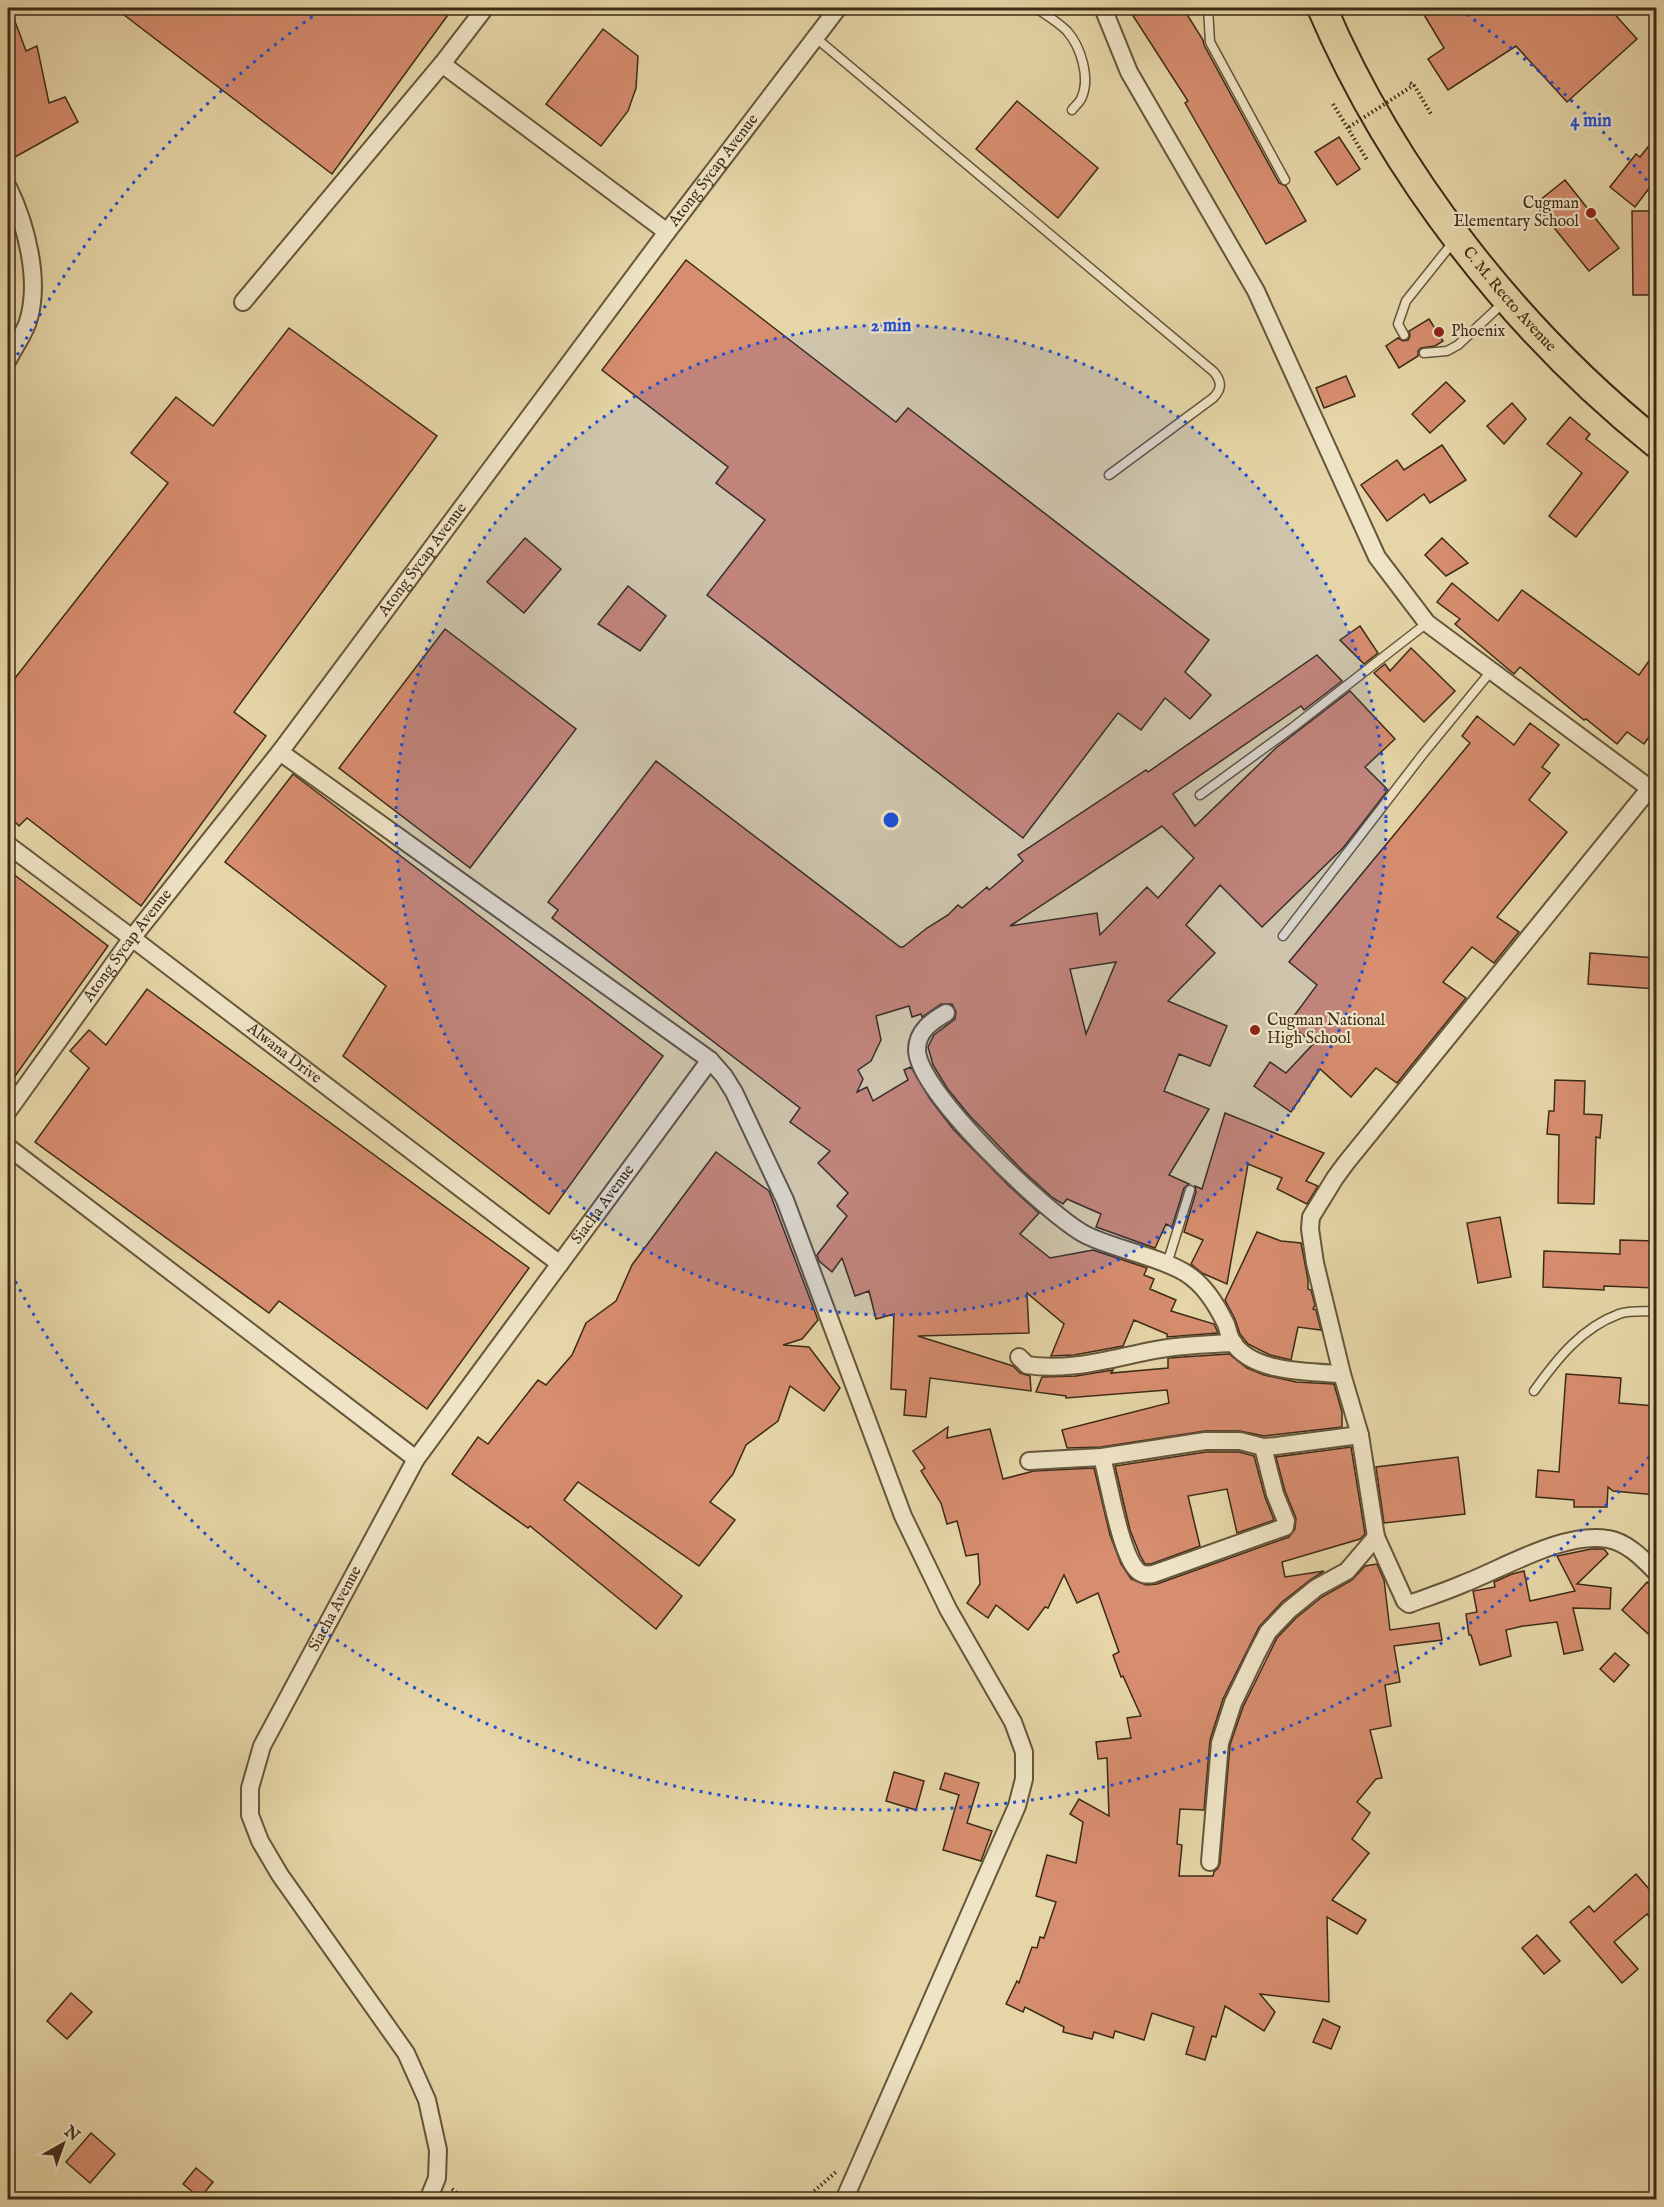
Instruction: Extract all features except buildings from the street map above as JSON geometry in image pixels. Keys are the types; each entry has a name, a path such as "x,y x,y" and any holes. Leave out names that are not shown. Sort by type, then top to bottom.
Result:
{"highway":[{"name":"C. M. Recto Avenue","path":"1322,8 1353,73 1425,195 1548,344 1656,442"}],"street":[{"path":"243,302 442,64 485,8"},
{"name":"Atong Sycap Avenue","path":"8,1111 132,938 280,752 667,232 838,8"},
{"path":"1103,8 1130,72 1256,291 1377,557 1427,624 1653,791 1340,1171 1311,1217 1310,1229 1315,1263 1342,1374 1360,1435 1376,1537 1405,1601 1409,1604 1557,1545 1596,1538 1616,1541 1638,1555 1656,1572"},
{"path":"442,64 667,232"},
{"path":"8,187 14,199 30,252 34,285 29,320 8,360"},
{"path":"280,752 710,1060 734,1092 785,1200 912,1536 948,1609 1013,1722 1024,1752 1023,1779 1017,1806 844,2199"},
{"name":"Alwana Drive","path":"8,845 560,1264"},
{"path":"946,1013 922,1032 917,1050 920,1064 938,1093 976,1138 1018,1179 1070,1225 1087,1235 1184,1272 1214,1301 1233,1343 1247,1355 1266,1365 1291,1371 1342,1374"},
{"name":"Siacha Avenue","path":"428,2199 437,2178 438,2150 427,2100 406,2053 280,1875 260,1841 250,1815 252,1778 262,1746 416,1459 710,1060"},
{"path":"8,1147 416,1459"},
{"path":"1019,1357 1027,1365 1060,1367 1085,1365 1181,1346 1233,1343"},
{"path":"1029,1461 1102,1457 1205,1441 1240,1441 1263,1447 1360,1435"},
{"path":"1102,1457 1124,1547 1136,1570 1144,1575 1153,1574 1285,1527 1286,1521 1275,1494 1263,1447"},
{"path":"1210,1862 1220,1743 1233,1703 1256,1655 1268,1632 1282,1618 1316,1588 1347,1571 1376,1537"}],"lane":[{"path":"1036,8 1067,31 1078,49 1084,67 1085,86 1081,99 1072,110"},
{"path":"1209,8 1210,42 1285,180"},
{"path":"816,38 1057,238 1219,378 1221,384 1219,392 1213,398 1109,475"},
{"path":"1404,335 1398,324 1406,301 1458,237"},
{"path":"1424,352 1447,351 1458,345 1508,298"},
{"path":"1200,795 1292,728 1427,624"},
{"path":"1283,936 1423,754 1492,670"},
{"path":"1167,1264 1190,1190"},
{"path":"1534,1391 1556,1360 1574,1341 1591,1329 1621,1313 1656,1311"}],"path":[{"path":"1349,127 1412,84 1431,114"},
{"path":"1333,104 1367,160"}],"place":[{"name":"Cugman Elementary School","path":"1591,213"},
{"name":"Phoenix","path":"1439,332"},
{"name":"Cugman National High School","path":"1255,1030"}]}
